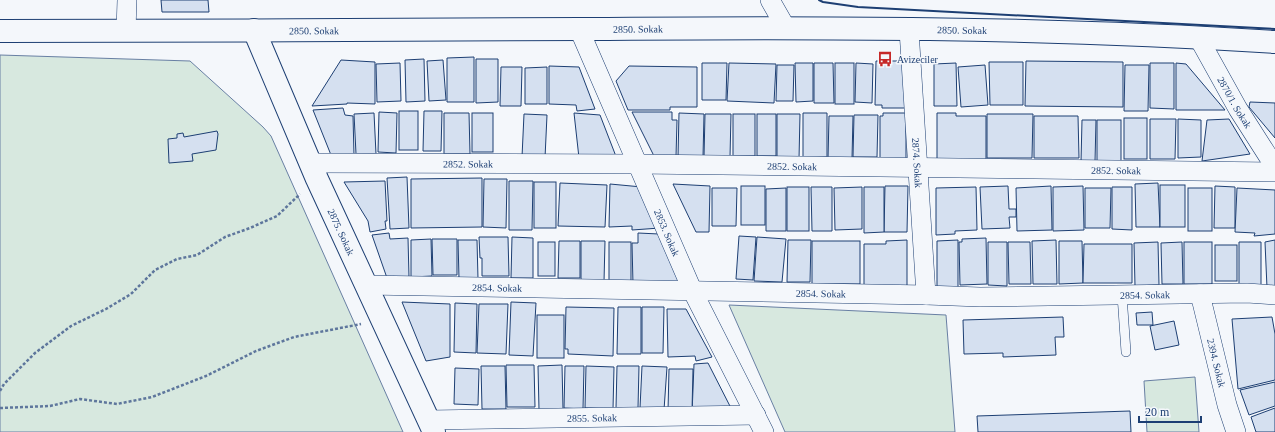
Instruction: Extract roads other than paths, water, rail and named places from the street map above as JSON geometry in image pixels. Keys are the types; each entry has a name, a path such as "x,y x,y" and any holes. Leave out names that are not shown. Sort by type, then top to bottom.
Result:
{"street":[{"path":"126,31 127,0"},
{"path":"770,0 786,28"},
{"name":"2850. Sokak","path":"0,31 786,28 1017,31 1198,37 1275,42"},
{"name":"2853. Sokak","path":"579,29 693,292 760,424"},
{"name":"2875. Sokak","path":"254,30 313,171 431,426"},
{"name":"2874. Sokak","path":"909,30 926,295"},
{"name":"2870/1. Sokak","path":"1198,37 1224,84 1275,167"},
{"name":"2852. Sokak","path":"313,171 637,164 1275,172"},
{"name":"2854. Sokak","path":"366,285 980,297 1200,294 1275,295"},
{"name":"2394. Sokak","path":"1200,294 1227,405 1236,432"},
{"name":"2855. Sokak","path":"431,426 760,424"}],"lane":[{"path":"1122,295 1126,352"}],"place":[{"name":"Avizeciler","path":"885,59"}]}
